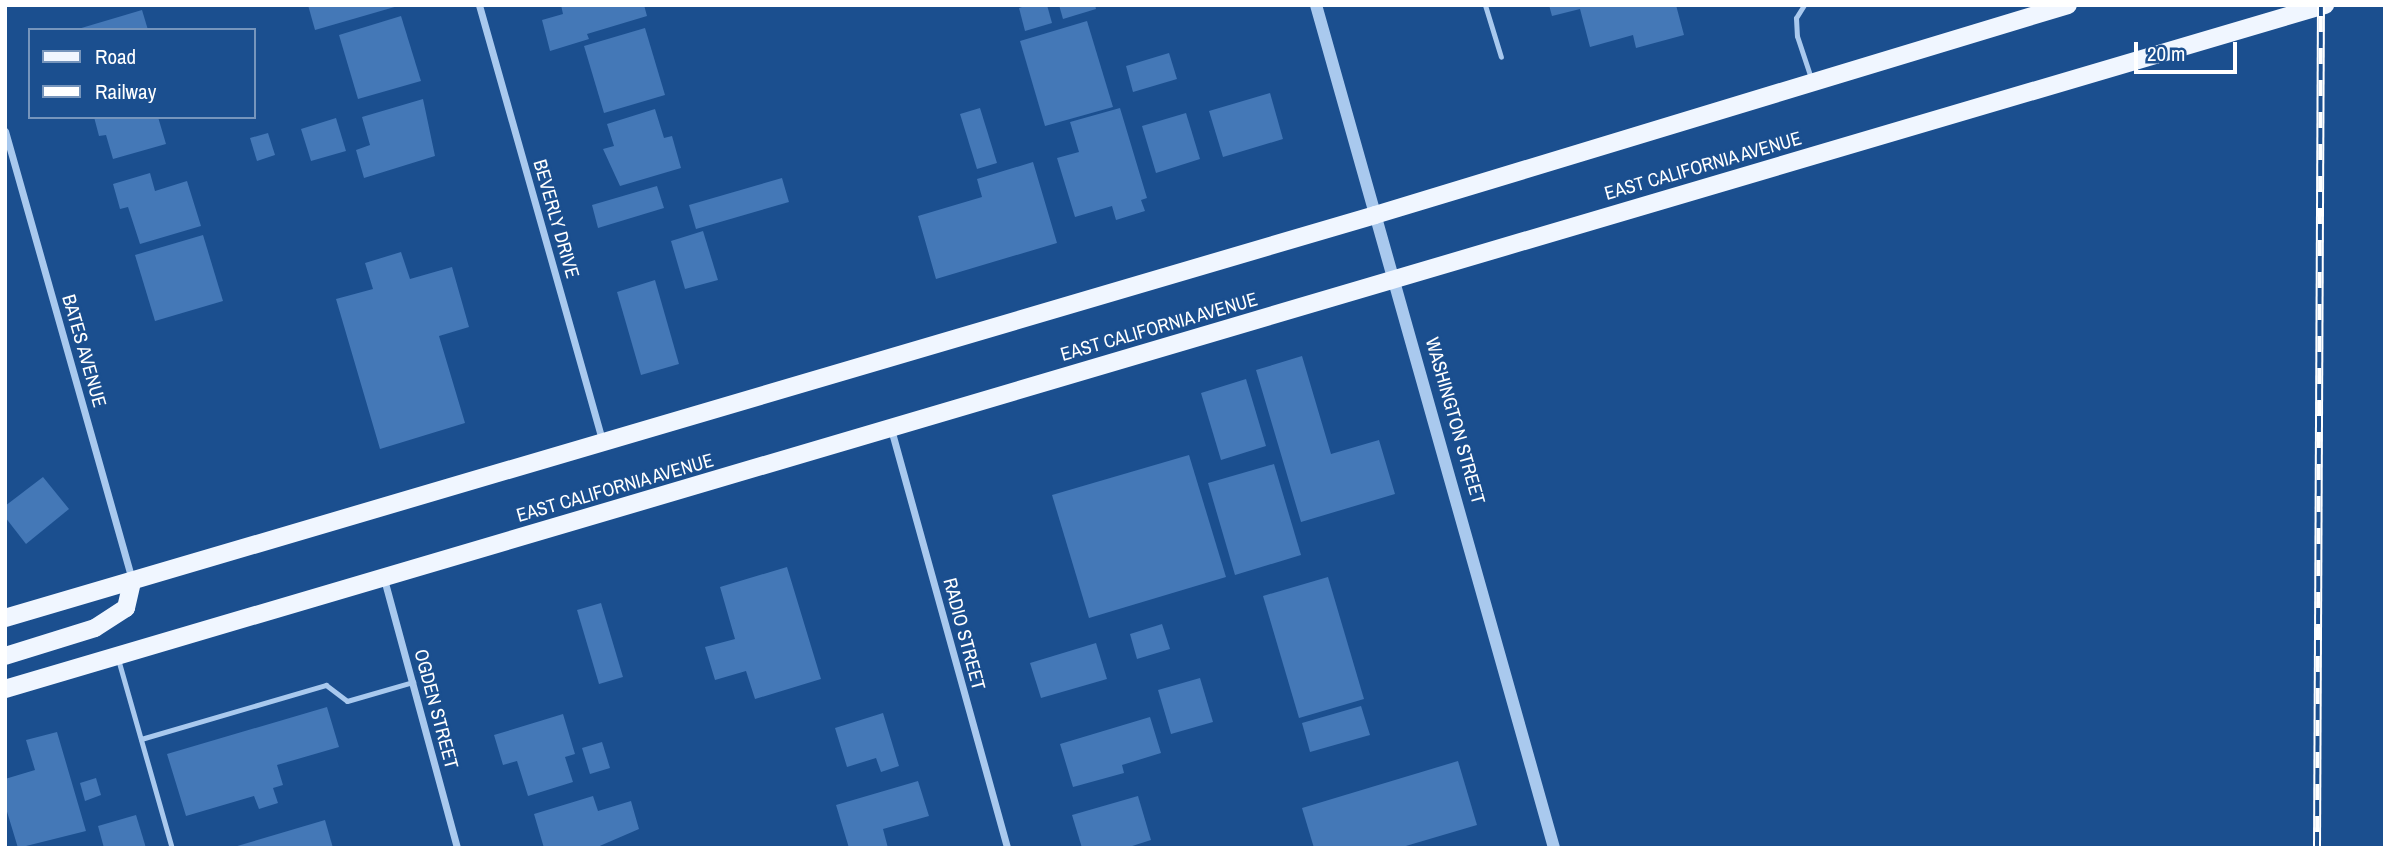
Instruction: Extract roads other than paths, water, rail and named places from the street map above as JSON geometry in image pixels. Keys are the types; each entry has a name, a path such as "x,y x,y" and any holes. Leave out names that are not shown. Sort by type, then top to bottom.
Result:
{"main road":[{"path":"5,618 1375,215 2067,5"},
{"name":"EAST CALIFORNIA AVENUE","path":"5,689 2325,5"},
{"path":"5,656 95,628 127,608 132,581"}],"street":[{"name":"BEVERLY DRIVE","path":"479,5 603,442"},
{"name":"WASHINGTON STREET","path":"1315,5 1395,279 1554,848"},
{"name":"BATES AVENUE","path":"5,131 132,581"},
{"name":"RADIO STREET","path":"891,428 1007,848"},
{"name":"OGDEN STREET","path":"384,578 457,848"}],"lane":[{"path":"1485,5 1501,57"},
{"path":"1804,5 1796,18 1797,36 1812,82"},
{"path":"117,656 172,848"},
{"path":"141,739 326,685 347,701 412,682"}],"railway":[{"path":"2317,848 2321,5"}]}
